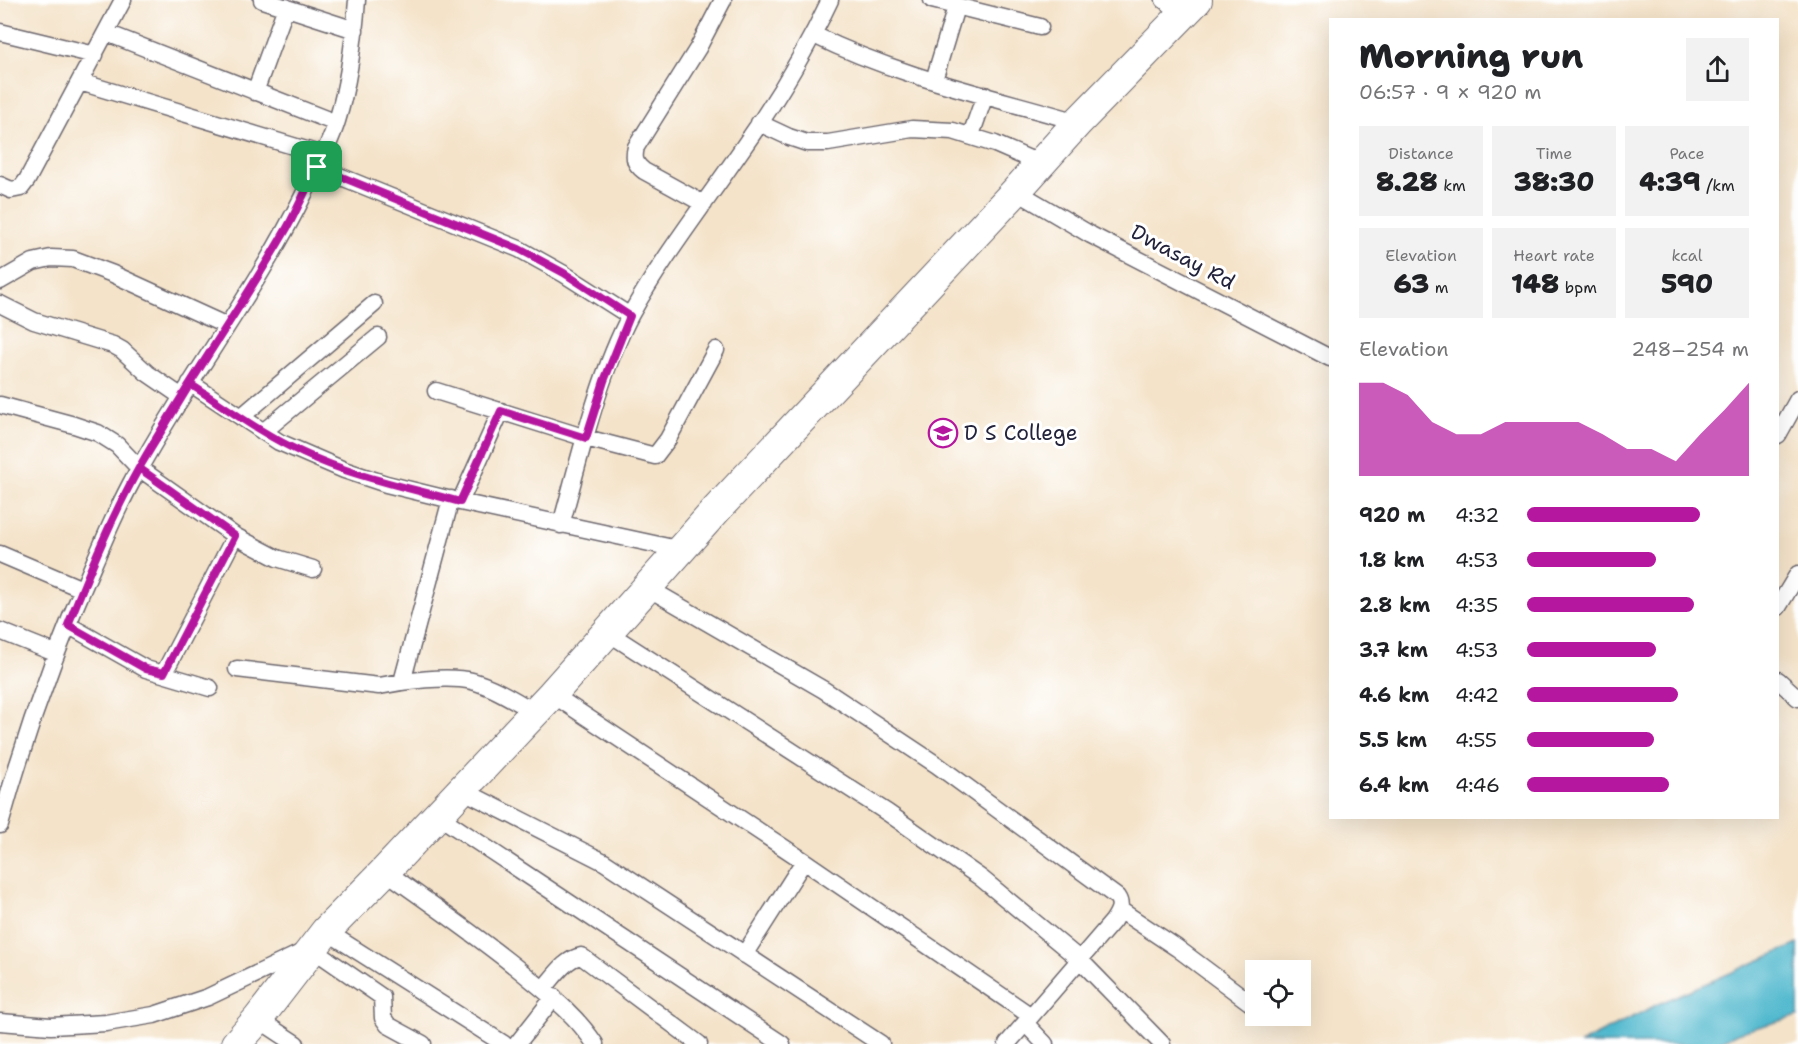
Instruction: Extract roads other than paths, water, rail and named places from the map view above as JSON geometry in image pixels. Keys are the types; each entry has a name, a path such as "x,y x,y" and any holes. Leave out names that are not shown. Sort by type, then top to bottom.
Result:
{"highway":[{"path":"236,1044 318,940 543,703 717,510 1041,164 1182,5"}],"street":[{"path":"0,185 11,190 21,188 123,0"},
{"path":"262,0 355,30"},
{"path":"1,816 55,653 120,503 186,390 288,227 320,161 336,123 348,78 357,0"},
{"path":"704,204 644,171 636,165 633,157 636,147 698,48 723,0"},
{"path":"561,525 604,381 630,316 665,257 759,123 814,35 830,0"},
{"path":"932,0 1040,27"},
{"path":"255,92 286,7"},
{"path":"933,80 956,7"},
{"path":"0,32 94,55"},
{"path":"107,33 336,123"},
{"path":"814,35 870,61 1078,122"},
{"path":"80,82 320,161 519,249 564,273 630,316"},
{"path":"971,135 985,95"},
{"path":"759,123 807,143 828,143 912,129 953,130 971,135 1041,164"},
{"name":"Dwasay Rd","path":"1016,191 1091,234 1329,357"},
{"path":"0,281 33,262 51,258 73,259 113,274 227,326"},
{"path":"0,304 34,321 113,345 122,350 154,379 186,390 241,417 304,454 344,470 387,484 561,525 682,550"},
{"path":"241,417 374,304"},
{"path":"263,432 378,338"},
{"path":"435,391 586,438 655,456 668,439 716,350"},
{"path":"1779,431 1783,415 1798,399"},
{"path":"0,405 98,433 117,445 139,468 235,536 277,558 313,569"},
{"path":"402,681 455,500 501,411"},
{"path":"164,673 235,536"},
{"path":"0,554 82,589"},
{"path":"1779,605 1798,574"},
{"path":"648,588 797,673 937,765 1117,897 1120,910 1113,921 1007,1044"},
{"path":"68,625 146,669 210,688"},
{"path":"0,631 55,653"},
{"path":"607,632 934,844 981,878 1079,959 1162,1044"},
{"path":"237,669 379,686 402,681 469,680 543,703 804,861 1028,1020 1045,1044"},
{"path":"1779,681 1798,698"},
{"path":"460,789 604,862 881,1044"},
{"path":"437,815 782,1044"},
{"path":"744,955 804,861"},
{"path":"385,871 483,941 548,993 584,1027 595,1044"},
{"path":"1120,910 1178,948 1245,999"},
{"path":"0,1022 51,1026 106,1023 154,1015 208,997 318,940"},
{"path":"318,940 382,997 383,1018 388,1025 423,1044"},
{"path":"318,940 504,1044"},
{"path":"517,1044 568,962 574,957 581,956 699,1044"},
{"path":"258,1019 296,1044"}],"water":[{"path":"1798,944 1798,1016 1737,1033 1716,1044 1580,1044 1658,1004"}],"place":[{"name":"D S College","path":"943,433"}]}
